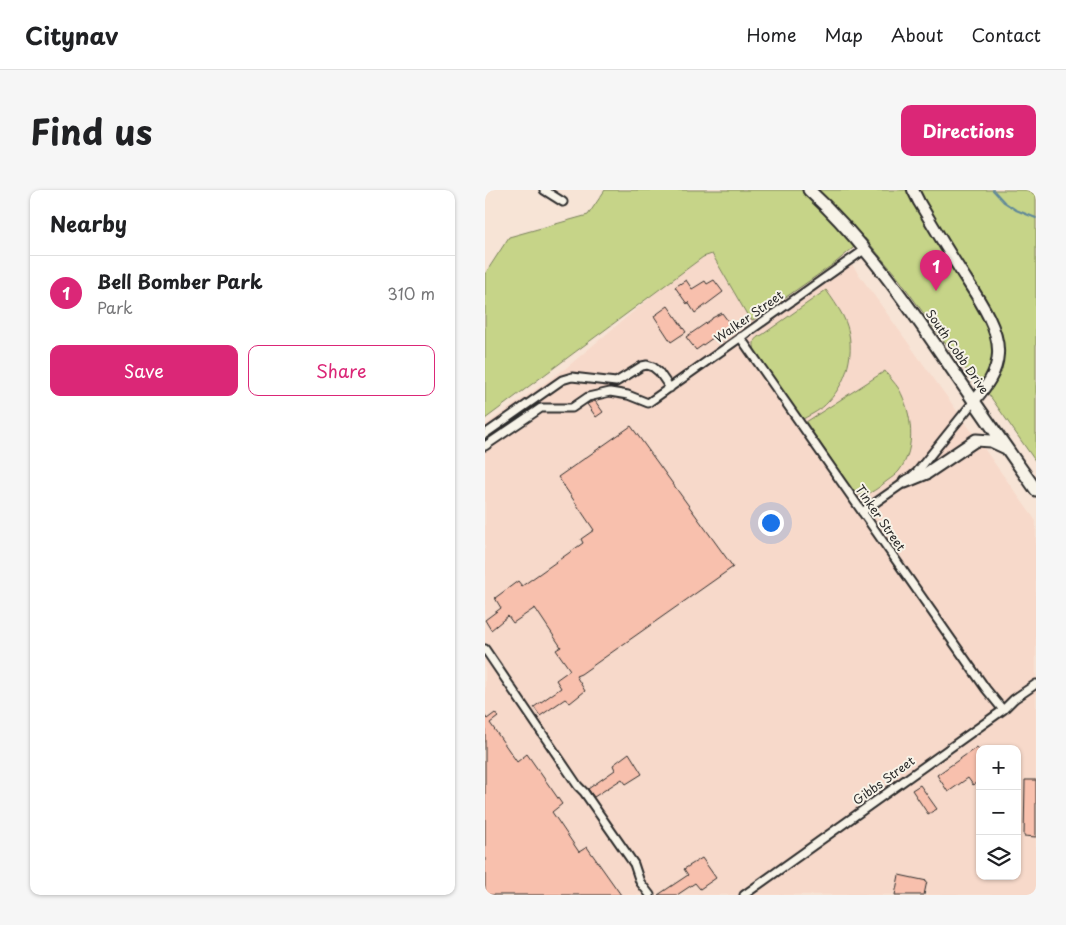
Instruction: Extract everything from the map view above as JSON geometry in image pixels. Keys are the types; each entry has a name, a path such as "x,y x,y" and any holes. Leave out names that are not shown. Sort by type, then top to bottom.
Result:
{"main road":[{"name":"South Cobb Drive","path":"809,190 837,217 903,300 1036,490"},
{"path":"913,190 986,313 996,335 998,354 995,370 987,385 974,401"},
{"path":"905,482 927,473 976,440 991,441 1006,448"}],"street":[{"path":"544,190 563,202"},
{"name":"Walker Street","path":"485,446 541,408 572,408 588,397 610,392 629,395 648,403 864,250"},
{"name":"Tinker Street","path":"740,337 861,512 1003,710"},
{"path":"485,434 567,378 617,382 642,366 647,365 659,372 670,388"},
{"path":"861,512 905,482 922,466 974,401"},
{"path":"485,649 577,786 589,799 634,864 641,882 650,895"},
{"name":"Gibbs Street","path":"745,895 1003,710 1014,699 1036,684"}],"shaded area":[{"path":"712,254 749,318 753,320 845,255 1036,521 1036,895 485,895 485,425 566,368 666,284 703,257"}],"green space":[{"path":"605,190 1026,190 1036,195 1036,462 976,376 973,376 960,364 899,279 865,238 835,263 753,320 749,318 712,254 703,257 485,419 485,274 509,237 588,215"},
{"path":"826,290 843,316 847,327 850,338 849,361 842,383 836,393 816,412 803,419 755,351 754,343 755,339"},
{"path":"885,371 899,389 907,409 911,430 908,452 905,462 896,474 875,490 868,494 860,495 851,488 806,422"}],"building":[{"path":"686,280 692,289 705,281 707,284 714,280 723,292 695,313 675,287"},
{"path":"668,306 686,332 671,342 654,316"},
{"path":"722,313 731,325 696,350 686,337"},
{"path":"595,401 603,412 596,417 587,404"},
{"path":"631,426 733,567 576,676 585,691 570,703 565,699 540,716 534,707 561,688 556,680 570,670 556,650 561,647 535,608 513,623 508,616 491,630 485,620 501,608 495,598 518,581 522,586 583,543 581,539 594,530 558,477"},
{"path":"495,713 498,717 490,723 517,762 527,754 562,804 552,812 579,852 587,847 621,895 485,895 485,716 487,719"},
{"path":"976,748 976,783 973,785 968,778 948,792 937,775"},
{"path":"629,753 642,774 626,784 622,779 594,797 588,789 615,770 613,765"},
{"path":"1025,780 1036,780 1036,837 1024,836"},
{"path":"920,785 937,809 928,814 912,790"},
{"path":"702,858 716,878 700,889 695,883 677,895 658,895 688,875 684,869"},
{"path":"899,875 927,881 924,895 895,895"}],"waterway":[{"path":"993,190 1004,202 1016,210 1036,218"}],"place":[{"name":"Bell Bomber Park","path":"936,291"}]}
